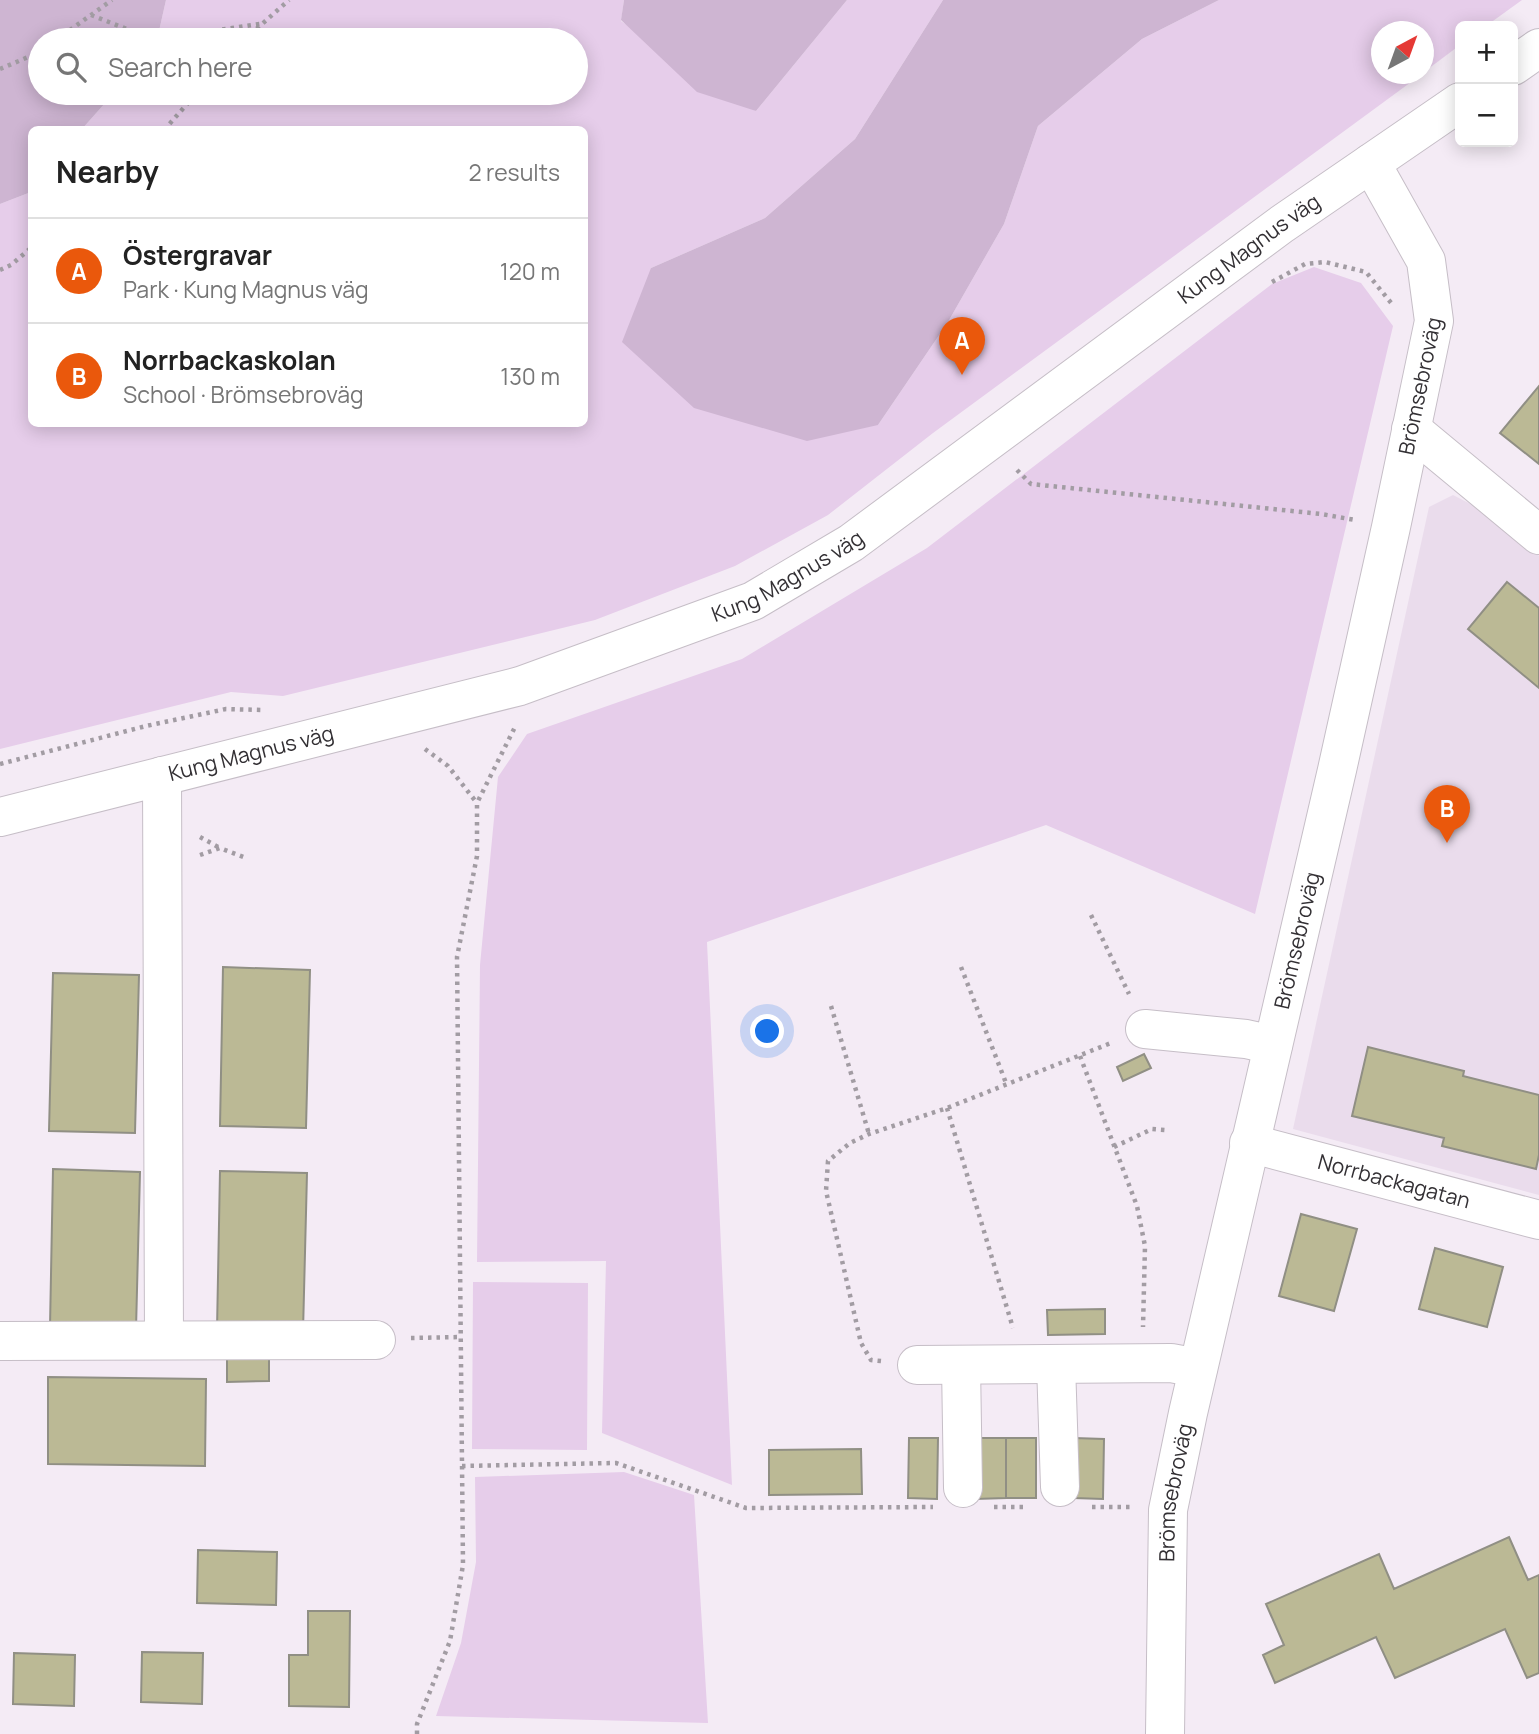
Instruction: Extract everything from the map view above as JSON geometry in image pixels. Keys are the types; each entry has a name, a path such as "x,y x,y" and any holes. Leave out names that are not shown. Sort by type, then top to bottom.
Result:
{"street":[{"path":"1518,63 1539,48"},
{"name":"Kung Magnus väg","path":"0,817 520,685 753,601 851,543 1282,224 1455,105"},
{"name":"Brömsebroväg","path":"1165,1734 1168,1510 1198,1368 1391,527 1434,321 1426,261 1371,163"},
{"path":"1411,429 1539,535"},
{"path":"162,776 164,1340"},
{"path":"1145,1029 1246,1039 1273,1045"},
{"name":"Norrbackagatan","path":"1250,1143 1539,1220"},
{"path":"0,1341 376,1340"},
{"path":"917,1365 1171,1363 1198,1368"},
{"path":"1040,1364 1059,1500"},
{"path":"961,1365 964,1501"}],"path":[{"path":"73,28 112,0"},
{"path":"256,28 289,0"},
{"path":"91,15 124,28"},
{"path":"232,28 260,24"},
{"path":"0,67 28,57"},
{"path":"168,126 186,105"},
{"path":"0,270 11,265 28,250"},
{"path":"1017,470 1031,484 1321,514 1391,527"},
{"path":"0,764 146,726 226,709 268,710"},
{"path":"417,1734 417,1724 450,1641 463,1565 457,957 477,856 477,803 519,720"},
{"path":"419,744 448,766 477,803"},
{"path":"163,868 220,848 246,858"},
{"path":"917,1365 872,1360 861,1343 826,1191 828,1161 850,1143 869,1134 947,1108 1145,1029 1091,915"},
{"path":"961,967 1006,1083"},
{"path":"831,1006 869,1134"},
{"path":"1080,1056 1137,1206 1145,1246 1142,1364"},
{"path":"947,1108 1040,1364"},
{"path":"1114,1147 1152,1129 1165,1130"},
{"path":"425,1337 461,1337"},
{"path":"462,1466 616,1463 746,1508 1059,1500 1141,1507"}],"shaded area":[{"path":"0,0 166,0 160,28 28,28 28,105 103,105 85,126 28,126 28,193 0,204"},
{"path":"166,0 624,0 621,21 756,111 847,0 943,0 855,139 765,218 651,268 878,425 948,322 1004,224 1038,126 1142,39 1219,0 1522,0 1493,21 1455,21 1455,49 1434,64 1434,21 1371,21 1371,84 1408,84 933,433 828,515 735,566 595,620 283,696 231,692 0,749 0,204 28,193 28,427 588,427 588,126 85,126 103,105 588,105 588,28 160,28"},
{"path":"624,0 847,0 756,111 697,92 621,20"},
{"path":"943,0 1219,0 1142,39 1038,126 1004,224 948,322 878,425 807,441 694,408 622,342 651,268 765,218 855,139"},
{"path":"1314,267 1361,283 1393,326 1255,914 1046,825 707,942 732,1485 602,1433 606,1261 477,1262 480,965 498,777 527,734 742,659 927,548 1272,284"},
{"path":"1453,495 1486,512 1539,556 1539,1195 1293,1129 1429,507"},
{"path":"473,1282 588,1283 587,1450 472,1449"},
{"path":"624,1472 694,1495 708,1723 436,1716 461,1643 476,1562 475,1477"}],"building":[{"path":"1539,386 1539,464 1500,433"},
{"path":"1507,582 1539,608 1539,688 1468,629"},
{"path":"223,967 310,970 306,1128 220,1126"},
{"path":"53,973 139,975 135,1133 49,1131"},
{"path":"1368,1047 1464,1071 1463,1076 1539,1095 1539,1155 1536,1169 1442,1146 1444,1138 1352,1116"},
{"path":"1144,1054 1151,1068 1123,1081 1117,1067"},
{"path":"53,1169 140,1172 136,1329 50,1327"},
{"path":"220,1171 307,1173 303,1332 217,1330"},
{"path":"1301,1214 1357,1229 1334,1311 1279,1296"},
{"path":"1435,1248 1503,1267 1487,1327 1419,1309"},
{"path":"1105,1309 1105,1334 1048,1335 1047,1310"},
{"path":"269,1350 269,1381 227,1382 227,1351"},
{"path":"48,1377 206,1379 205,1466 48,1464"},
{"path":"909,1438 938,1438 937,1499 908,1498"},
{"path":"975,1438 1006,1438 1006,1498 975,1499"},
{"path":"1006,1438 1036,1438 1036,1498 1006,1498"},
{"path":"1074,1438 1104,1439 1103,1499 1074,1498"},
{"path":"861,1449 862,1494 769,1495 769,1450"},
{"path":"1509,1537 1528,1580 1539,1575 1539,1673 1527,1678 1505,1629 1395,1678 1376,1637 1275,1683 1263,1655 1284,1645 1266,1604 1379,1554 1394,1589"},
{"path":"198,1550 277,1552 276,1605 197,1603"},
{"path":"308,1611 350,1611 349,1707 289,1706 289,1655 308,1655"},
{"path":"142,1652 203,1653 202,1704 141,1702"},
{"path":"14,1653 75,1655 74,1706 13,1704"}],"place":[{"name":"Östergravar","path":"962,375"},
{"name":"Norrbackaskolan","path":"1447,843"}]}
